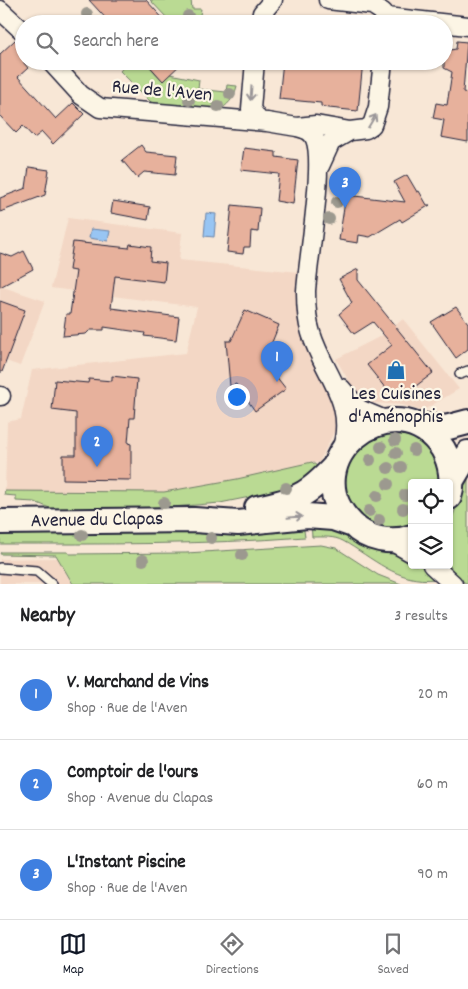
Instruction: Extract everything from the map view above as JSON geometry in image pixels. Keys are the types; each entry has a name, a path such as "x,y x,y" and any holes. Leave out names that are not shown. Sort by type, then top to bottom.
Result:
{"main road":[{"path":"390,422 440,429 468,422"},
{"name":"Avenue du Clapas","path":"194,520 287,502 312,490 356,434 372,425 390,422"},
{"path":"413,425 439,443 449,462 450,479"},
{"path":"453,484 468,453"},
{"path":"338,459 333,487 336,501 343,514 353,525 370,536 400,539"},
{"name":"Avenue du Clapas","path":"0,522 194,520 238,523 307,516 333,518 353,525"}],"street":[{"path":"262,15 273,0"},
{"path":"328,0 372,5 380,8 384,15"},
{"path":"0,10 15,24"},
{"path":"453,25 468,26"},
{"name":"Rue de l'Aven","path":"58,70 81,96 100,108 259,121 297,127 316,125 350,131"},
{"path":"254,70 251,109 259,121"},
{"path":"319,168 332,142 350,131 366,130 375,117 382,70"},
{"path":"297,127 306,129 314,138 319,168 308,273 307,314 311,334 333,378 347,421 338,459"},
{"path":"333,378 360,409 390,422"},
{"path":"436,569 453,584"},
{"path":"447,569 453,584"}],"lane":[{"path":"0,568 37,571 52,584"}],"shaded area":[{"path":"68,218 182,233 179,260 299,272 297,297 303,336 332,397 336,416 335,430 319,462 216,487 149,497 5,491 7,422 21,419 32,370 186,353 197,307 51,288"},
{"path":"0,286 45,301 20,366 0,359"},
{"path":"403,319 459,389 422,411 403,405 373,403 357,395 336,359 383,335"},
{"path":"58,558 72,584 0,584 0,559"}],"green space":[{"path":"150,0 191,0 192,9 201,9 200,15 164,15"},
{"path":"153,70 163,81 170,74 199,80 198,89 226,92 227,85 237,86 230,101 217,111 153,104 120,71"},
{"path":"407,432 434,451 442,479 408,479 408,528 372,528 347,507 341,474 365,438"},
{"path":"312,462 318,467 300,487 220,503 172,507 52,509 35,502 16,501 16,496 4,495 5,491 164,492 237,479"},
{"path":"468,465 468,584 460,580 452,569 453,515 462,494"},
{"path":"311,522 343,532 361,545 408,559 408,569 427,569 435,579 409,577 397,573 340,539 312,537"},
{"path":"303,524 305,537 267,540 152,544 0,544 0,531"},
{"path":"321,545 336,548 378,575 401,584 73,584 56,555 0,554 1,552 68,552 69,554 186,553"}],"water":[{"path":"206,213 216,214 214,237 204,236"},
{"path":"91,229 110,231 108,241 89,238"}],"building":[{"path":"89,0 146,0 160,15 103,15"},
{"path":"15,40 15,70 26,70 18,77 56,119 73,103 84,114 53,144 42,132 34,138 23,126 16,133 0,116 0,54"},
{"path":"457,41 467,42 463,92 468,93 468,142 441,137 444,120 433,118 436,103 447,105 452,72 448,70 453,70 453,50 456,49"},
{"path":"153,70 175,70 163,81"},
{"path":"282,70 362,70 358,111 329,108 321,106 321,103 279,99"},
{"path":"141,145 146,152 177,155 175,175 144,172 137,178 122,160"},
{"path":"244,148 276,152 276,157 298,160 293,204 276,201 279,174 241,170"},
{"path":"29,167 49,170 45,195 0,212 0,198 26,188"},
{"path":"407,175 417,192 419,191 427,205 430,205 402,222 400,219 370,237 359,235 358,243 339,240 346,195 405,202 394,182"},
{"path":"113,201 150,207 148,220 111,213"},
{"path":"232,205 260,208 258,232 251,231 250,247 244,247 243,254 227,252"},
{"path":"73,242 129,248 130,244 151,247 150,261 166,263 164,282 115,276 111,308 179,317 176,340 144,336 145,333 104,327 104,330 90,330 86,334 63,336 66,314 70,314 76,271 69,270"},
{"path":"24,251 33,269 0,287 0,253 12,257"},
{"path":"358,269 358,280 433,373 408,392 386,389 367,365 392,345 373,322 354,334 339,314 352,303 339,279"},
{"path":"0,301 25,310 2,372 0,372"},
{"path":"456,307 468,323 468,349 456,358 431,322"},
{"path":"245,310 279,325 270,347 284,349 286,366 272,371 286,389 255,411 236,384 230,386 226,341 231,341"},
{"path":"112,376 137,379 134,418 130,418 128,443 131,444 131,480 63,479 63,455 76,455 76,413 52,410 55,380 88,383 89,379 112,381"}],"place":[{"name":"L'Instant Piscine","path":"345,208"},
{"name":"Les Cuisines d'Aménophis","path":"396,370"},
{"name":"V. Marchand de Vins","path":"277,382"},
{"name":"Comptoir de l'ours","path":"97,467"}]}
